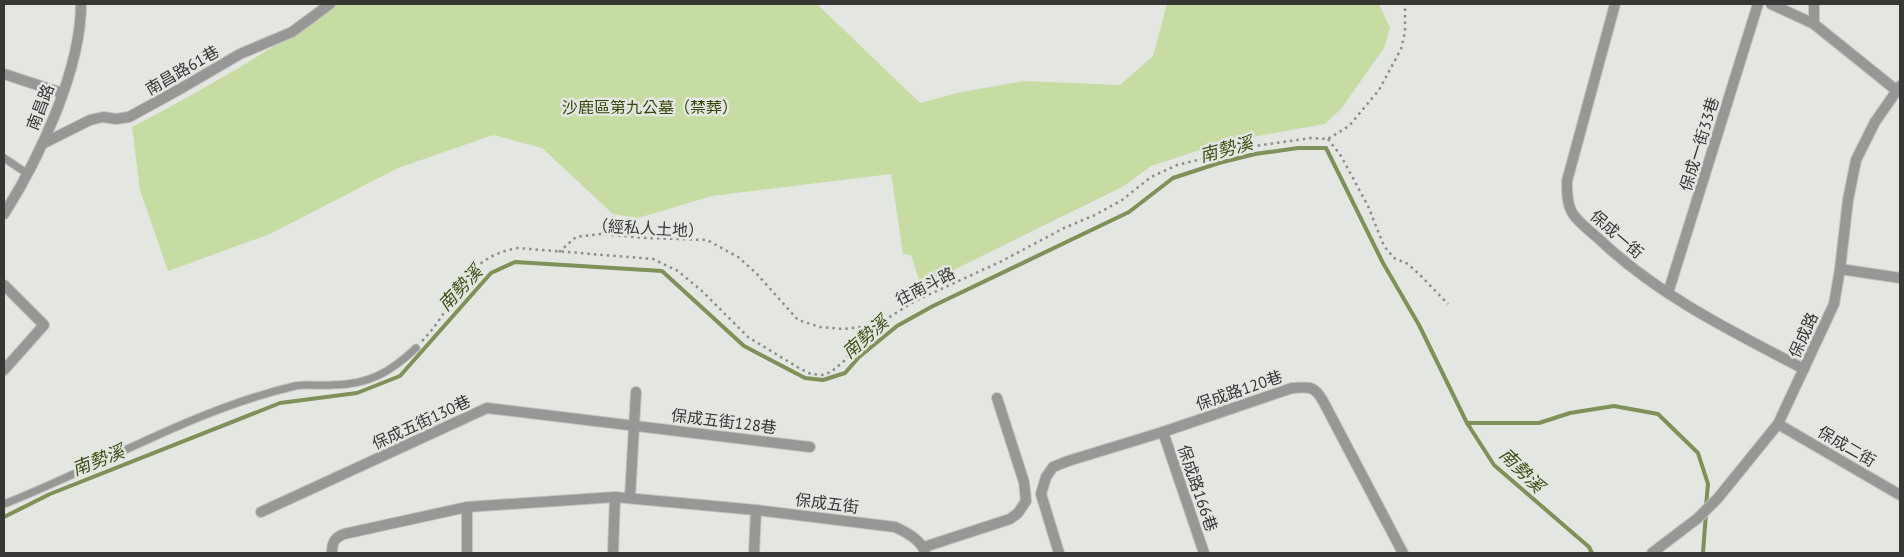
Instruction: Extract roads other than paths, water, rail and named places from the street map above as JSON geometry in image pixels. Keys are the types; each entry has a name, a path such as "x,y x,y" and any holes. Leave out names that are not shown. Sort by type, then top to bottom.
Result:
{"street":[{"name":"南昌路","path":"4,214 28,174 62,93 79,36 81,4"},
{"name":"南昌路61巷","path":"42,144 90,120 103,117 116,119 129,116 240,54 292,32 330,4"},
{"name":"保成一街","path":"1615,4 1567,181 1567,198 1573,214 1611,251 1668,293 1743,337 1804,369"},
{"name":"保成一街33巷","path":"1668,293 1758,4"},
{"path":"1771,4 1814,24 1898,88"},
{"path":"1814,4 1814,24"},
{"path":"4,74 62,93"},
{"name":"保成路","path":"1652,553 1698,518 1718,498 1778,424 1834,304 1848,200 1856,160 1875,122 1898,88"},
{"path":"1840,269 1900,278"},
{"path":"4,285 44,325 4,370"},
{"name":"保成路120巷","path":"1059,553 1041,494 1046,477 1053,467 1292,388 1311,387 1321,397 1403,553"},
{"path":"630,497 636,392"},
{"path":"924,550 1010,519 1018,513 1026,501 1024,482 997,398"},
{"name":"保成五街130巷","path":"260,512 486,408 634,425"},
{"name":"保成二街","path":"1778,424 1900,495"},
{"name":"保成五街128巷","path":"634,425 810,446"},
{"name":"保成路166巷","path":"1163,432 1204,553"},
{"path":"613,553 615,496"},
{"name":"保成五街","path":"332,553 332,544 337,537 344,534 467,507 615,496 756,510 895,527 907,532 924,550"},
{"path":"466,553 467,507"},
{"path":"754,553 756,510"}],"lane":[{"path":"4,158 28,174"},
{"path":"4,504 169,430 255,398 296,386 346,385 374,378 390,371 416,348"}],"waterway":[{"name":"南勢溪","path":"4,517 50,494 280,403 357,393 400,376 491,273 515,262 662,271 744,346 805,378 823,380 845,373 859,357 897,326 933,306 1129,212 1173,178 1255,154 1298,148 1326,148 1383,263 1419,325 1467,423 1494,465 1589,547 1592,553"},
{"path":"1467,423 1539,423 1570,413 1614,406 1658,414 1698,453 1708,484 1706,506"},
{"path":"1703,553 1706,513"}],"park label":[{"name":"沙鹿區第九公墓（禁葬）","path":"650,107"}]}
